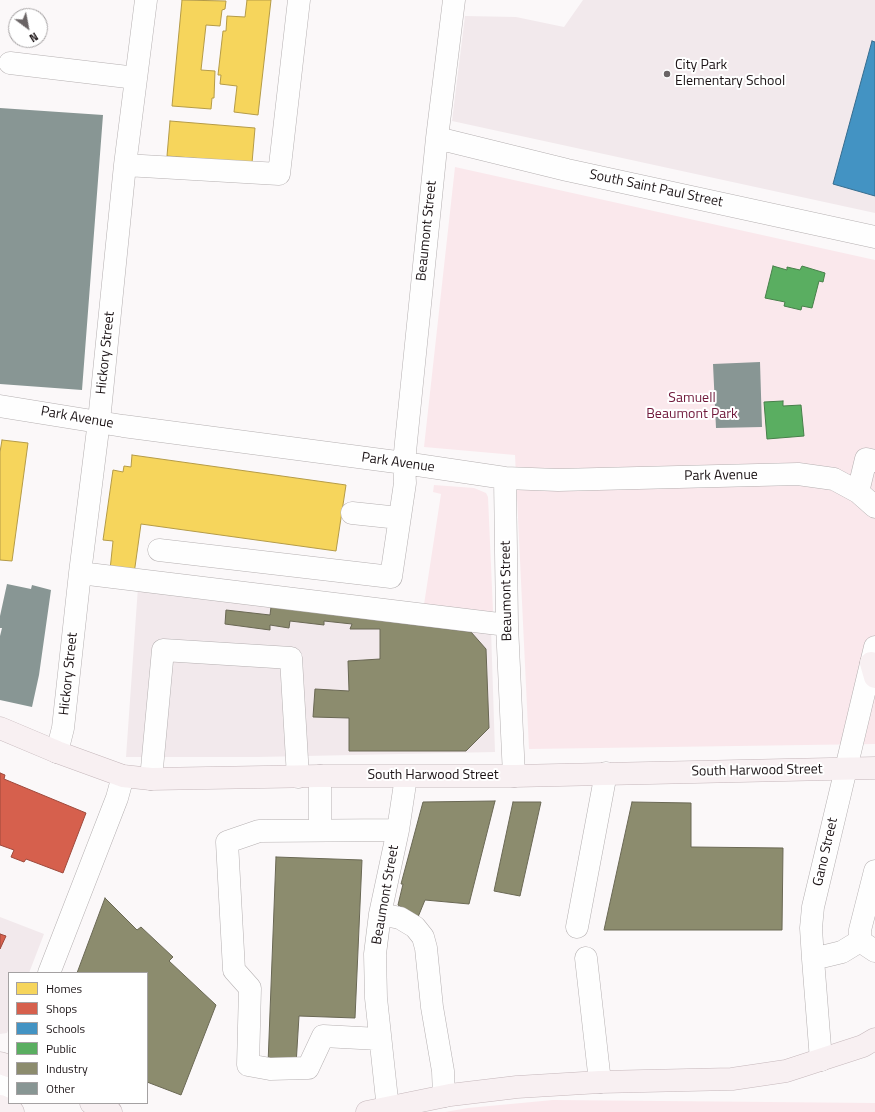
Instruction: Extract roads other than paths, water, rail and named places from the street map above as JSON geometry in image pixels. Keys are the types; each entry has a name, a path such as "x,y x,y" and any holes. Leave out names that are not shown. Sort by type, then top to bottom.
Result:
{"main road":[{"name":"South Harwood Street","path":"0,728 57,752 123,776 151,779 320,776 514,776 875,768"},
{"path":"378,1110 444,1096 517,1087 600,1082 732,1079 786,1071 863,1046 875,1039"},
{"path":"93,1104 111,1112"},
{"path":"0,1106 13,1112"}],"street":[{"name":"Hickory Street","path":"57,752 63,728 80,573 100,421 125,165 146,0"},
{"path":"125,165 279,174 299,0"},
{"name":"Beaumont Street","path":"159,550 391,577 405,483 404,463 437,138 454,0"},
{"path":"10,63 136,78"},
{"name":"South Saint Paul Street","path":"437,138 567,170 875,237"},
{"name":"Park Avenue","path":"0,406 100,421 123,426 404,463 505,478 558,480 798,474 834,480 858,492"},
{"path":"875,461 866,459 858,492 875,507"},
{"name":"Beaumont Street","path":"505,478 507,625 514,776"},
{"path":"352,513 399,518"},
{"path":"80,573 507,625"},
{"path":"151,779 163,650 291,658 298,777"},
{"name":"Gano Street","path":"821,1060 811,928 814,907 874,663"},
{"path":"577,927 606,773"},
{"path":"49,972 117,798 123,776"},
{"path":"320,776 320,830"},
{"name":"Beaumont Street","path":"378,1110 379,1039 375,954 380,914 398,830 406,777"},
{"path":"379,1039 323,1036 308,1068 270,1069 248,1065 250,988 234,970 227,842 259,831 398,830"},
{"path":"813,959 867,946 860,930 875,871"},
{"path":"380,914 400,918 415,927 423,937 426,948 432,1007 443,1071 444,1096"},
{"path":"586,958 600,1082"},
{"path":"0,1098 8,1078"}],"place":[{"name":"City Park Elementary School","path":"667,74"}],"park label":[{"name":"Samuell Beaumont Park","path":"692,408"}]}
